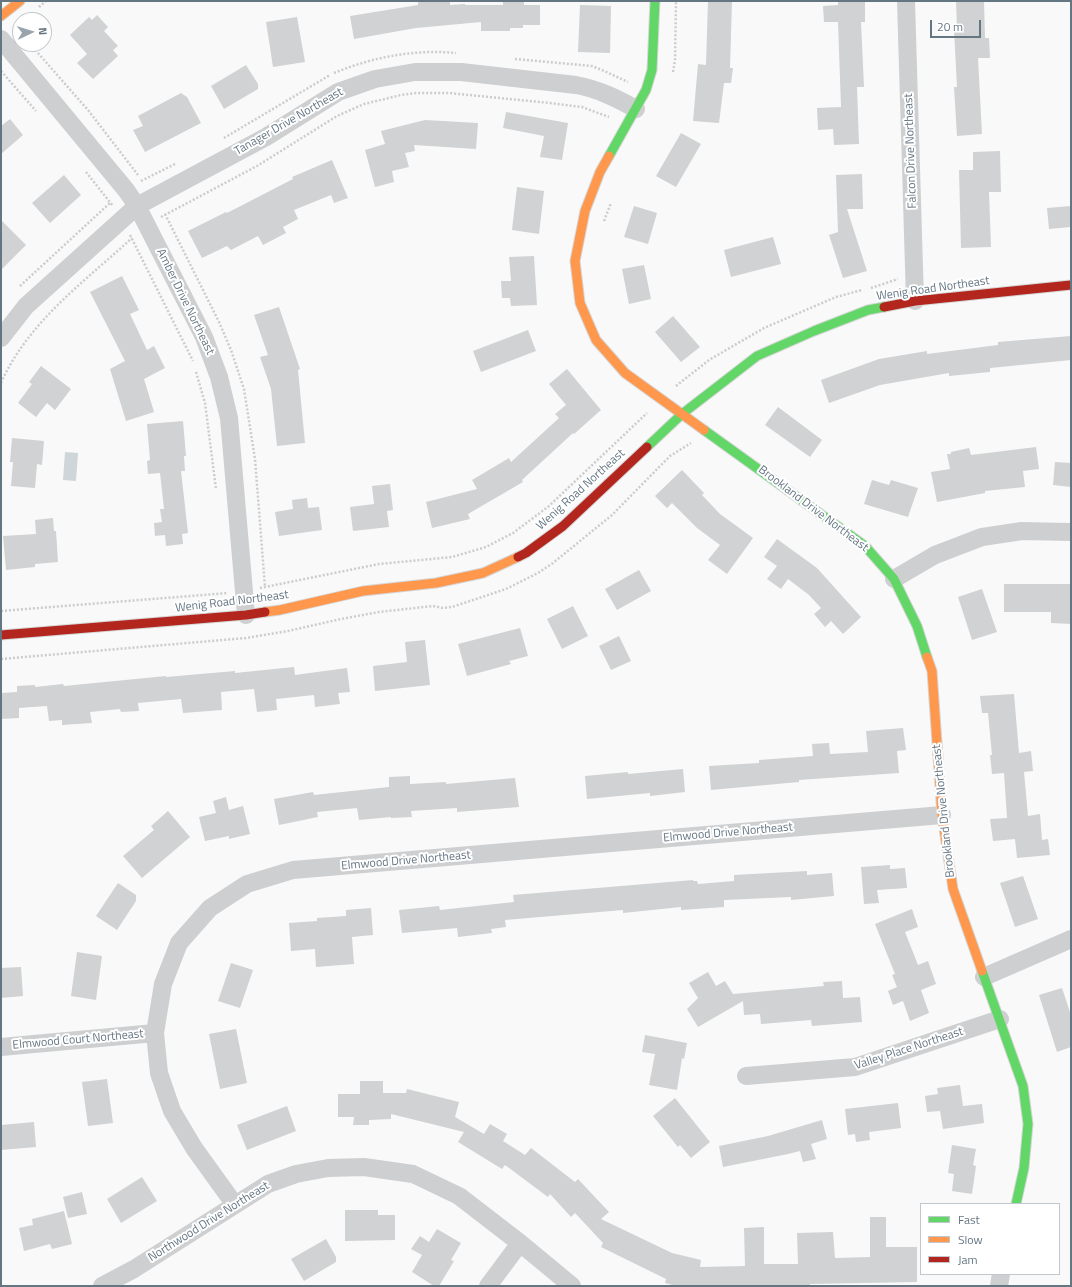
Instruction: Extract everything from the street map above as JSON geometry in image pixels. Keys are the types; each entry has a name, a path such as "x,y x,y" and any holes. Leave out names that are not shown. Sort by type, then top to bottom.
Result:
{"street":[{"path":"1,16 20,1"},
{"name":"Brookland Drive Northeast","path":"655,1 652,70 646,90 600,172 585,211 575,261 580,303 596,340 624,373 865,546 894,579 918,626 932,671 942,815 953,889 1022,1086 1028,1124 1024,1168 1016,1203"},
{"name":"Falcon Drive Northeast","path":"906,1 915,301"},
{"name":"Amber Drive Northeast","path":"1,40 126,190 137,206 204,337 219,377 229,418 246,615"},
{"name":"Tanager Drive Northeast","path":"1,338 26,306 137,206 266,137 338,92 375,79 415,72 461,72 591,88 606,93 636,109"},
{"name":"Wenig Road Northeast","path":"1,635 246,615 280,610 363,591 436,583 483,573 526,553 563,526 682,414 756,356 868,310 915,301 1071,285"},
{"path":"894,579 934,555 982,537 1022,531 1071,532"},
{"name":"Elmwood Drive Northeast","path":"235,1205 194,1148 172,1111 159,1073 155,1033 163,984 179,943 210,908 247,884 293,870 942,815"},
{"path":"984,977 1071,939"},
{"name":"Valley Place Northeast","path":"746,1076 855,1067 1000,1020"},
{"name":"Elmwood Court Northeast","path":"1,1047 155,1033"},
{"name":"Northwood Drive Northeast","path":"102,1286 134,1269 268,1184 296,1174 328,1168 364,1167 413,1174 459,1196 520,1243 572,1286"},
{"path":"488,1286 520,1243"},
{"path":"999,1286 1001,1275"}],"path":[{"path":"672,77 675,60 676,1"},
{"path":"37,52 88,110 129,161 146,187"},
{"path":"1,71 39,115"},
{"path":"157,219 257,166 337,116 364,104 401,95 416,93 449,93 558,104 582,107 609,117"},
{"path":"83,167 115,210"},
{"path":"604,223 614,196"},
{"path":"18,287 113,200"},
{"path":"127,229 194,364"},
{"path":"1,383 18,351 38,326 53,310 135,235"},
{"path":"196,370 205,403 216,493"},
{"path":"676,385 680,388"},
{"path":"257,589 379,564 452,557 486,547 513,533 549,506 649,411"},
{"path":"685,441 690,444"},
{"path":"1,611 232,592"}],"shaded area":[{"path":"65,452 78,453 76,481 63,480"}],"building":[{"path":"418,1 450,1 450,5 503,5 503,1 524,1 524,5 540,5 540,25 523,25 523,28 510,28 510,31 481,31 481,22 416,28 354,39 350,16 418,5"},
{"path":"708,1 732,1 730,68 733,68 731,83 724,83 719,123 693,121 698,64 706,65"},
{"path":"838,1 865,1 865,22 861,22 864,87 857,87 859,144 834,145 833,129 818,130 817,108 841,107 838,22 824,22 823,6 838,5"},
{"path":"956,1 984,1 985,38 989,38 990,58 978,58 982,134 957,136 954,87 957,87 954,30 957,30"},
{"path":"580,5 611,6 610,53 578,52"},
{"path":"97,15 108,27 104,31 118,46 113,50 118,56 93,79 77,63 87,54 70,35 89,17 92,20"},
{"path":"297,17 305,62 273,67 266,22"},
{"path":"246,65 258,84 258,89 224,109 211,86"},
{"path":"181,93 187,97 201,123 145,152 133,130 143,126 138,116"},
{"path":"506,112 568,123 562,160 540,157 544,136 503,128"},
{"path":"10,119 23,135 1,154 1,126"},
{"path":"425,120 478,123 476,149 414,145 415,151 405,153 409,167 392,171 394,182 375,187 365,150 385,144 381,131"},
{"path":"681,133 701,144 676,187 656,176"},
{"path":"1000,151 1001,192 989,192 991,247 961,248 959,170 973,170 973,152"},
{"path":"332,160 348,198 334,203 331,195 294,210 298,219 283,227 286,233 263,245 258,236 231,250 227,246 202,258 188,231 293,179 292,177"},
{"path":"862,174 863,209 847,209 867,271 843,278 829,235 838,232 836,175"},
{"path":"64,175 81,195 50,223 32,203"},
{"path":"517,187 544,191 539,234 512,230"},
{"path":"634,206 657,213 648,244 624,237"},
{"path":"1071,206 1071,227 1049,229 1047,208"},
{"path":"1,220 26,245 1,270"},
{"path":"773,237 781,264 731,277 724,250"},
{"path":"534,256 537,305 511,306 510,298 502,298 501,281 511,281 509,257"},
{"path":"644,265 651,299 629,304 622,269"},
{"path":"122,276 139,310 130,314 147,350 154,346 165,368 144,379 154,412 126,421 110,369 125,361 90,292"},
{"path":"279,307 300,369 298,370 305,443 277,446 271,389 260,357 268,355 254,315"},
{"path":"673,316 700,347 681,362 655,332"},
{"path":"528,330 536,351 481,372 473,351"},
{"path":"1071,336 1071,360 990,368 990,372 949,376 949,373 880,385 829,403 821,380 879,359 927,351 927,354 998,345 998,342"},
{"path":"41,366 71,389 55,410 47,403 36,417 18,403 32,384 29,382"},
{"path":"567,369 601,410 574,434 573,433 522,480 523,482 468,514 470,519 432,528 426,502 477,489 472,480 509,458 511,462 559,418 555,414 566,405 549,384"},
{"path":"778,407 822,440 810,457 765,425"},
{"path":"183,421 186,456 184,456 185,471 181,471 188,533 182,534 183,544 166,546 165,535 155,536 154,523 162,522 160,509 164,509 160,473 148,474 147,461 150,460 147,424"},
{"path":"12,438 44,441 42,465 37,464 35,488 11,486 13,462 10,462"},
{"path":"1036,447 1039,469 1023,471 1025,487 985,491 985,493 937,502 931,472 950,469 947,454 969,448 971,455"},
{"path":"1055,462 1071,463 1071,487 1053,485"},
{"path":"682,470 704,493 702,495 720,514 753,538 727,574 708,560 720,545 697,528 672,503 667,508 655,496"},
{"path":"872,480 889,485 891,480 918,488 908,517 864,504"},
{"path":"390,484 393,510 387,511 389,527 353,531 350,507 374,504 372,486"},
{"path":"307,498 308,508 319,507 322,530 279,536 275,512 293,509 292,500"},
{"path":"53,518 54,531 56,531 58,562 35,564 35,567 6,570 3,536 36,534 35,520"},
{"path":"777,539 817,568 861,617 843,634 831,621 825,627 814,614 821,608 809,595 788,579 781,589 767,579 777,566 764,557"},
{"path":"639,570 651,591 617,610 605,589"},
{"path":"1004,584 1071,584 1071,624 1051,623 1051,612 1004,612"},
{"path":"982,589 997,632 972,640 958,597"},
{"path":"573,606 588,636 562,649 547,619"},
{"path":"520,628 528,656 509,661 511,664 467,676 458,644"},
{"path":"619,636 631,661 611,670 599,646"},
{"path":"425,640 430,685 375,691 373,666 407,662 405,642"},
{"path":"294,667 295,675 347,668 350,692 338,693 340,704 315,707 314,695 276,699 277,710 257,712 254,689 221,692 222,710 183,713 181,699 138,703 139,711 121,712 120,709 90,712 92,723 62,725 62,720 49,721 47,706 19,708 19,718 1,719 1,693 17,692 17,686 35,685 35,687 63,684 64,686 166,676 235,671 235,673"},
{"path":"1014,694 1019,753 1031,751 1033,771 1024,772 1028,816 1040,814 1042,840 1048,839 1050,855 1017,858 1015,839 993,841 990,819 1007,818 1004,773 992,774 990,755 992,755 988,713 982,713 980,696"},
{"path":"903,728 906,750 897,751 899,773 799,780 799,782 711,790 709,766 759,763 759,760 813,756 812,744 829,743 830,754 868,752 866,731"},
{"path":"683,769 685,792 650,796 650,793 587,799 585,776"},
{"path":"410,776 410,784 446,782 446,784 515,778 519,807 457,812 457,808 411,811 412,817 359,820 357,808 317,812 318,817 279,825 274,799 313,792 314,795 389,787 389,777"},
{"path":"226,797 229,810 243,806 250,834 229,839 229,836 205,841 199,817 216,813 213,801"},
{"path":"168,811 190,837 142,878 123,856 154,830 151,826"},
{"path":"890,865 890,869 905,868 907,888 877,890 879,903 864,904 861,867"},
{"path":"807,871 807,875 832,873 834,896 791,900 791,897 724,900 724,907 681,910 681,907 623,913 623,910 505,920 506,927 491,929 492,933 458,937 457,928 402,933 399,910 439,906 440,910 514,902 513,895 693,880 697,881 698,884 734,881 734,875"},
{"path":"1023,876 1038,919 1015,927 1000,883"},
{"path":"118,883 136,895 136,901 117,930 96,916"},
{"path":"371,908 373,935 352,937 354,964 316,967 315,949 291,951 289,923 317,921 317,918 346,916 346,910"},
{"path":"912,909 918,927 905,932 918,965 928,961 936,984 921,990 929,1013 910,1021 903,1001 893,1005 888,991 897,987 892,975 895,974 875,924"},
{"path":"77,952 102,956 96,1000 71,996"},
{"path":"231,963 253,970 240,1008 218,1001"},
{"path":"21,967 23,996 1,998 1,968"},
{"path":"708,972 716,986 725,981 733,994 824,986 823,982 842,981 843,998 860,997 862,1022 812,1026 811,1020 761,1024 760,1014 744,1015 743,1001 698,1027 687,1009 698,998 689,983"},
{"path":"1062,988 1071,1015 1071,1047 1057,1052 1039,995"},
{"path":"236,1029 247,1083 220,1089 209,1034"},
{"path":"645,1035 687,1043 684,1059 682,1058 677,1090 649,1085 655,1054 642,1052"},
{"path":"107,1079 113,1123 88,1126 82,1082"},
{"path":"360,1081 383,1081 383,1093 406,1093 407,1089 459,1102 455,1117 484,1134 490,1124 507,1134 503,1141 525,1155 531,1148 575,1182 578,1179 609,1212 601,1219 672,1253 701,1260 700,1267 745,1266 744,1228 764,1227 764,1264 798,1264 797,1233 833,1232 835,1258 870,1257 870,1217 886,1217 886,1247 917,1247 917,1282 810,1284 810,1286 676,1286 665,1283 666,1279 601,1247 603,1243 575,1213 571,1217 550,1194 548,1197 505,1165 502,1169 458,1142 464,1132 391,1114 391,1119 369,1120 369,1125 353,1125 354,1117 338,1117 338,1094 360,1094"},
{"path":"960,1085 963,1106 982,1104 984,1123 943,1129 940,1111 927,1112 925,1096 938,1094 937,1088"},
{"path":"675,1098 710,1142 691,1158 680,1145 678,1147 653,1116"},
{"path":"898,1103 901,1128 869,1132 870,1140 856,1142 855,1134 848,1135 845,1109"},
{"path":"287,1106 296,1131 247,1150 237,1125"},
{"path":"822,1120 827,1139 811,1144 816,1159 803,1162 800,1151 723,1167 719,1146 768,1136"},
{"path":"34,1122 36,1147 1,1150 1,1125"},
{"path":"952,1145 976,1149 973,1165 976,1166 972,1194 952,1191 954,1174 948,1173"},
{"path":"142,1177 157,1201 121,1223 107,1199"},
{"path":"82,1192 87,1214 68,1218 63,1197"},
{"path":"345,1210 378,1210 378,1215 395,1215 395,1240 345,1241"},
{"path":"64,1211 72,1244 52,1249 50,1244 24,1251 19,1228 33,1225 32,1219"},
{"path":"437,1229 461,1243 451,1260 454,1261 439,1286 434,1286 412,1272 422,1255 411,1249 420,1236 429,1242"},
{"path":"326,1239 336,1257 336,1262 304,1281 291,1259"}],"traffic: fast":[{"path":"609,156 646,90 652,70 655,1"},
{"path":"647,447 682,414 757,356 814,331 868,310 884,307"},
{"path":"704,430 865,546 894,579 917,626 927,657"},
{"path":"982,971 1023,1086 1028,1124 1024,1168 1016,1203"}],"traffic: slow":[{"path":"1,16 20,1"},
{"path":"609,156 600,172 585,211 575,261 580,303 596,340 625,373 704,430"},
{"path":"265,612 363,591 436,583 483,573 518,557"},
{"path":"927,657 932,671 942,815 953,889 982,971"}],"traffic: jam":[{"path":"884,307 915,301 1071,285"},
{"path":"518,557 526,553 563,526 647,447"},
{"path":"1,635 246,615 265,612"}]}
